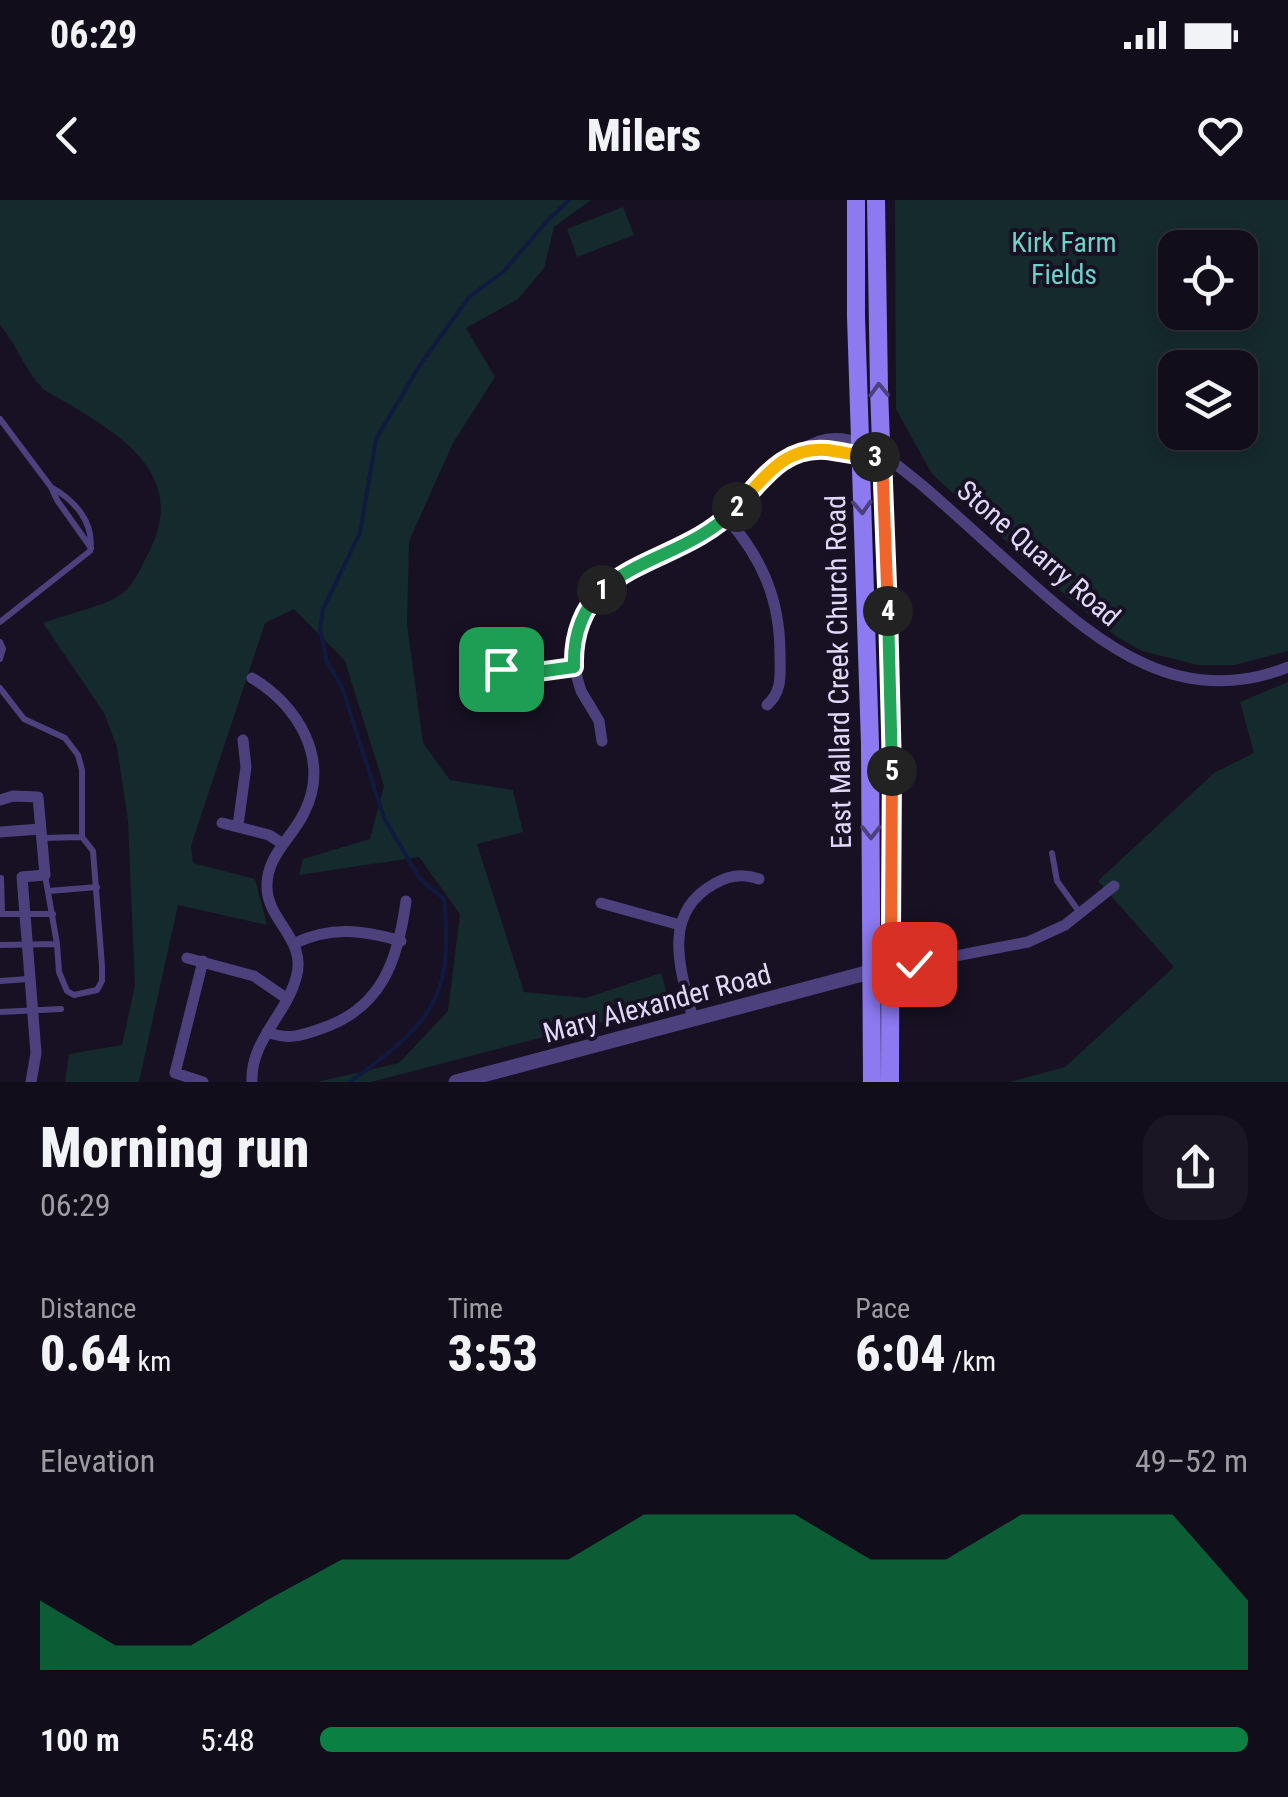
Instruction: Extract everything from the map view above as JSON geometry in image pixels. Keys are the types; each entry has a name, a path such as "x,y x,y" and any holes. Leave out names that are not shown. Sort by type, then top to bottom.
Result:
{"main road":[{"name":"East Mallard Creek Church Road","path":"856,200 859,449 870,744 872,1082"},
{"name":"East Mallard Creek Church Road","path":"876,200 891,713 890,1082"}],"street":[{"path":"602,741 599,721 581,691 574,667 578,629 588,606 601,590 680,549 726,518 770,469 817,440 836,436 859,449"},
{"name":"Stone Quarry Road","path":"859,449 882,457 923,486 1069,617 1111,649 1173,675 1217,680 1243,679 1288,667"},
{"path":"726,518 756,556 778,608 780,682 776,696 767,705"},
{"path":"497,664 508,674 516,675 574,667"},
{"path":"252,678 289,706 302,726 313,761 308,804 269,867 266,888 295,944 298,972 256,1051 252,1082"},
{"path":"238,825 246,767 243,740"},
{"path":"0,800 38,797 45,875 22,877 36,1053 30,1082"},
{"path":"222,822 269,835 283,844"},
{"path":"0,832 40,834"},
{"path":"693,1019 677,953 680,925 690,905 712,885 733,876 760,879"},
{"path":"870,972 1028,942 1081,914 1114,886"},
{"path":"267,1032 290,1037 303,1035 348,1017 376,992 401,941 406,901"},
{"path":"601,903 680,925"},
{"path":"295,944 332,930 363,931 401,941"},
{"path":"187,958 254,976 286,998"},
{"path":"202,961 174,1073 203,1082"},
{"name":"Mary Alexander Road","path":"466,1081 870,972"}],"lane":[{"path":"0,419 51,486 70,498 86,520 91,536 91,548 85,558 0,622"},
{"path":"0,642 0,659"},
{"path":"0,688 24,719 65,738 78,755 82,770 82,837 93,850 98,887 102,982 97,990 74,995 67,991 60,972 45,875"},
{"path":"40,834 82,837"},
{"path":"1052,853 1057,880 1081,914"},
{"path":"22,877 0,878 1,914 53,914"},
{"path":"49,891 98,887"},
{"path":"0,946 56,944"},
{"path":"0,981 28,979"},
{"path":"0,1012 62,1008"}],"green space":[{"path":"0,200 591,200 554,227 544,268 518,299 466,328 495,377 453,443 409,541 407,624 423,743 450,780 513,790 523,832 477,844 524,992 586,998 661,973 670,1004 371,1082 317,1082 399,1063 448,1011 460,914 419,857 299,875 303,859 370,839 384,786 345,661 294,609 265,623 191,846 193,863 255,879 267,925 178,905 139,1082 65,1082 69,1054 122,1045 135,985 128,821 117,747 104,713 43,623 101,604 127,589 148,554 159,523 160,497 152,474 136,453 116,435 43,389 0,325"},
{"name":"Kirk Farm Fields","path":"895,200 1288,200 1288,651 1235,665 1198,665 1142,651 1117,637 1073,602 932,474 896,409"},
{"path":"623,207 634,235 577,257 567,229"},
{"path":"1288,682 1288,1082 1010,1082 1065,1067 1174,967 1098,881 1214,773 1254,753 1240,702"}],"waterway":[{"path":"350,1082 400,1043 431,1007 445,962 446,933 444,899 420,879 384,818 342,687 327,662 320,630 323,609 360,533 376,439 420,365 469,297 503,272 569,200"}],"route":[{"path":"501,669 516,675 574,667 578,629 597,594 620,577 714,528 770,469 800,451 882,457 891,713 890,969 914,964"}]}
